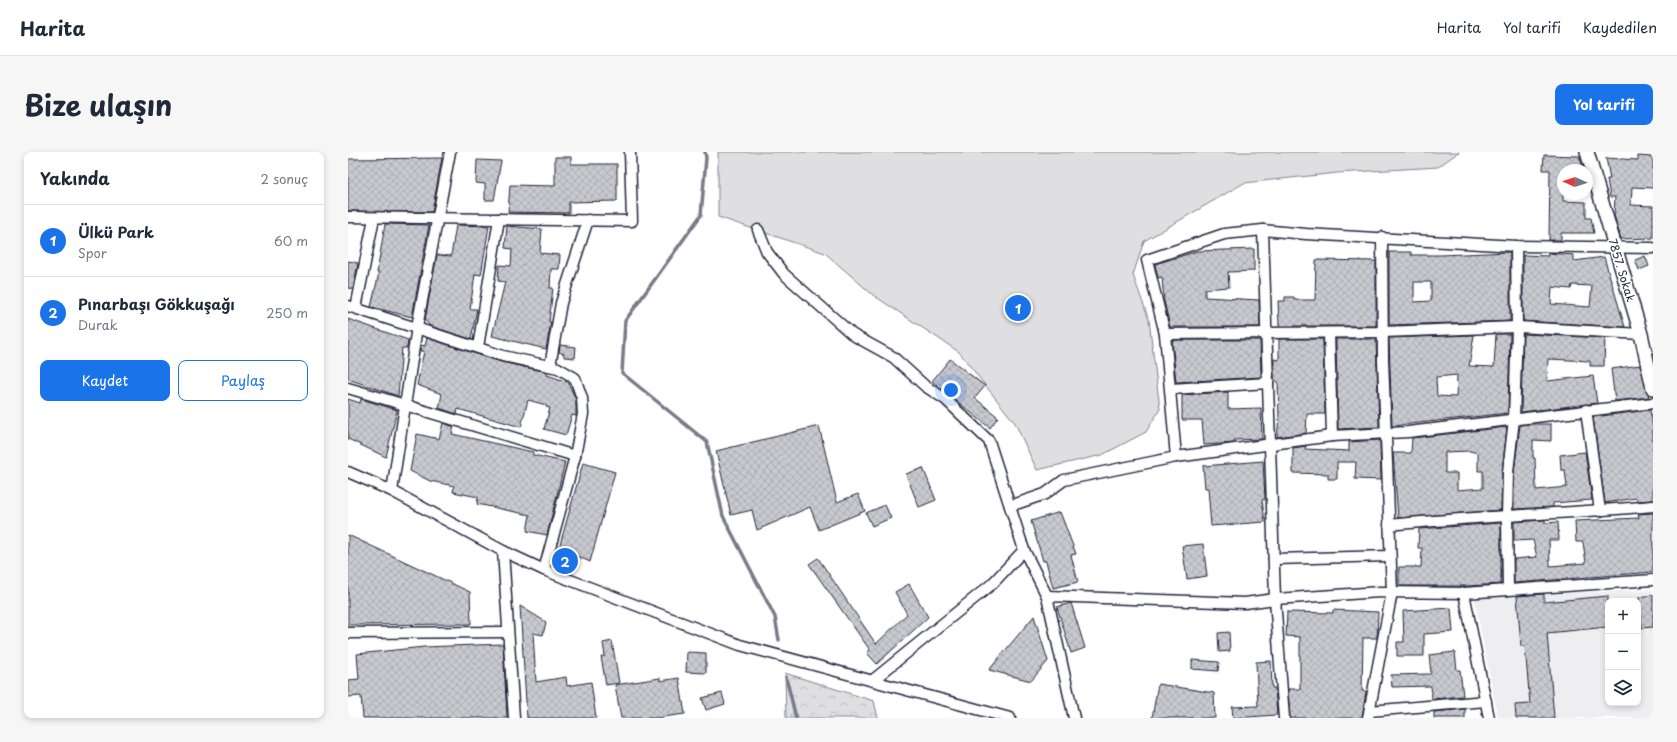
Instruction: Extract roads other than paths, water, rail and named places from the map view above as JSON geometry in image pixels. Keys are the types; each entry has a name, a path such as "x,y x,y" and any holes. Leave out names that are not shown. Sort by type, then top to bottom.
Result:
{"street":[{"path":"392,491 417,327 450,152"},
{"path":"348,217 632,221 630,152"},
{"name":"7857. Sokak","path":"1587,152 1641,334 1653,388"},
{"path":"374,218 352,307 503,356 558,368 575,378 582,398 583,414 575,456 544,570"},
{"path":"478,347 499,219"},
{"path":"550,366 561,303 588,220"},
{"path":"758,230 767,252 784,274 853,335 893,357 925,386 945,399 989,441 1024,550 1047,596 1074,718"},
{"path":"1176,457 1165,334 1147,260 1224,234 1263,230 1306,234 1382,237 1516,246 1653,248"},
{"path":"1263,230 1275,599 1284,718"},
{"path":"1382,237 1386,434 1392,592 1369,714 1486,701"},
{"path":"1508,590 1508,472 1514,419 1517,327 1516,246"},
{"path":"1165,334 1384,332 1517,327 1641,334"},
{"path":"1329,333 1332,436"},
{"path":"1171,390 1268,383"},
{"path":"348,388 575,456"},
{"path":"1010,506 1045,494 1064,480 1176,457 1332,436 1386,434 1653,403"},
{"path":"1586,410 1600,511"},
{"path":"348,472 392,491 544,570 740,645 1010,718"},
{"path":"1389,525 1446,519 1507,517 1653,506"},
{"path":"503,550 507,632 514,718"},
{"path":"873,680 992,584 1024,550"},
{"path":"1274,559 1390,556"},
{"path":"1047,596 1245,603 1275,599 1392,592 1464,593 1653,580"},
{"path":"1464,593 1489,718"},
{"path":"348,633 507,632"}],"waterway":[{"path":"705,152 706,158 701,215 625,321 622,373 707,442 723,516 775,617 779,640"},
{"path":"786,677 796,718"}],"place":[{"name":"Ülkü Park","path":"1018,308"},
{"name":"Pınarbaşı Gökkuşağı","path":"565,561"}]}
